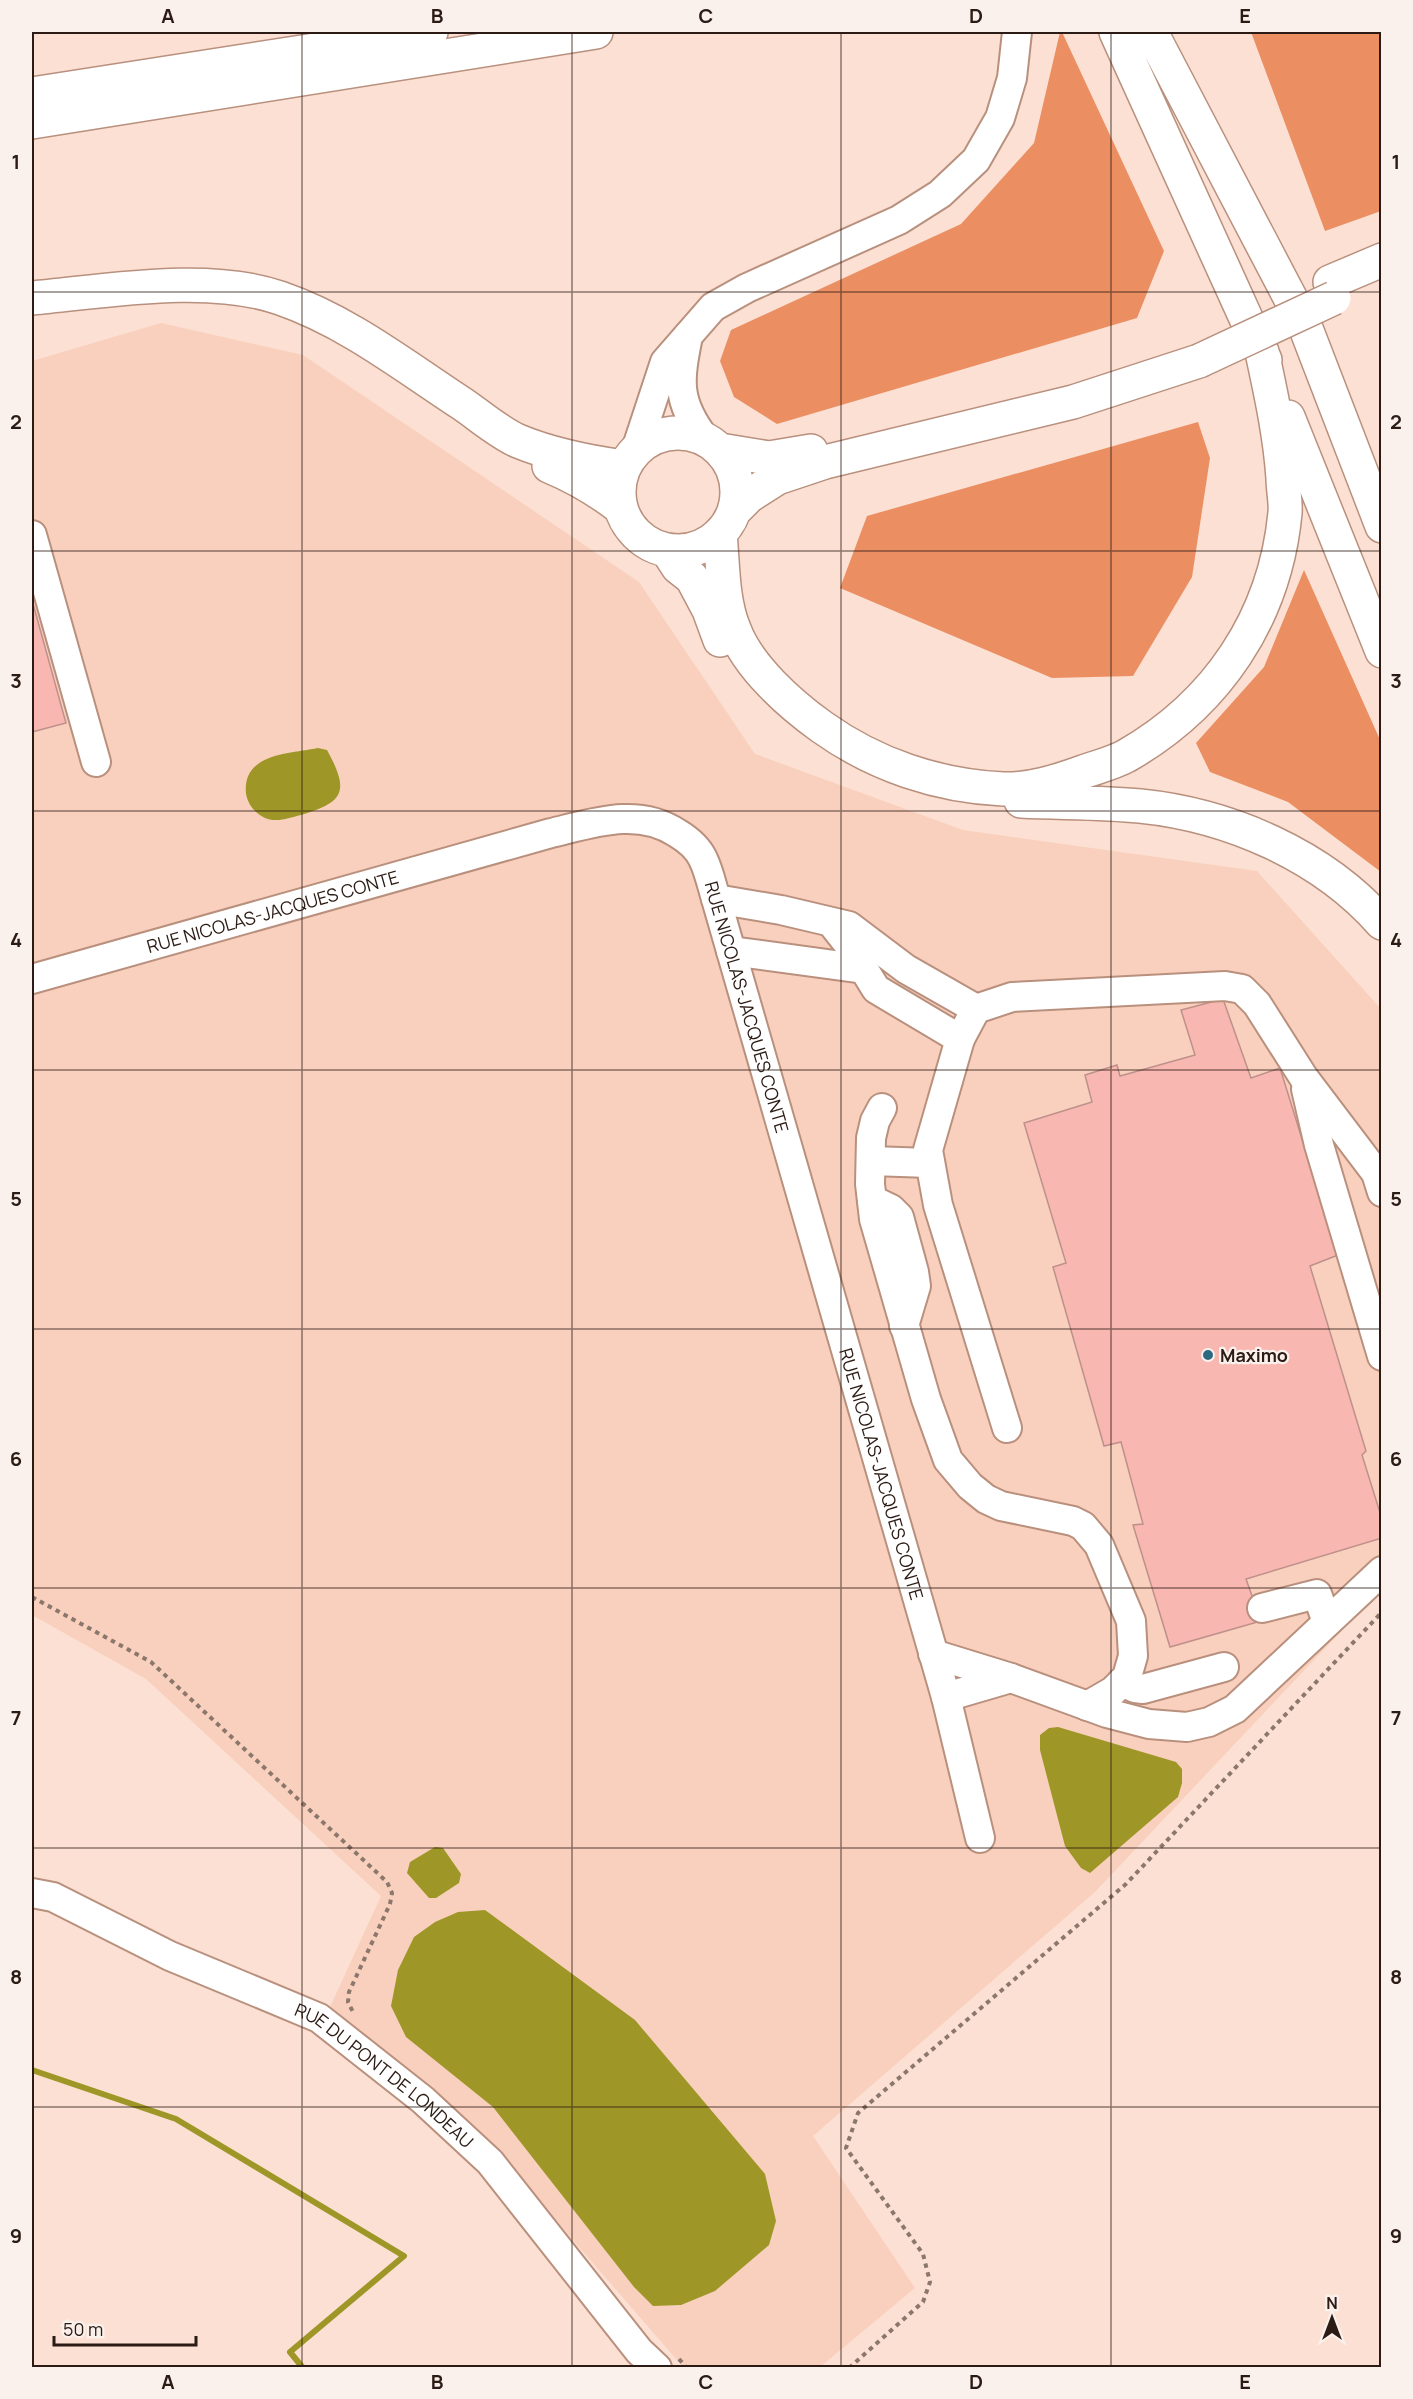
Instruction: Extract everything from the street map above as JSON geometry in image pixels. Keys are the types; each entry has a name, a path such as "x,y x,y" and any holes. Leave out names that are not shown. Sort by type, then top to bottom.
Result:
{"highway":[{"path":"40,91 431,32"},
{"path":"32,122 597,32"},
{"path":"1116,32 1262,352 1382,651"},
{"path":"1151,32 1382,471"},
{"path":"1196,351 805,453 769,458 712,445 687,433 668,434 651,439 630,459 620,481 621,508 627,523 638,536 651,545 681,551 696,548 709,542 749,496 777,478 825,462 1073,402 1196,351 1332,290 1382,260"},
{"path":"1332,290 1382,281"},
{"path":"32,298 184,285 232,286 279,297 326,316 516,440 572,459 630,459"},
{"path":"1305,326 1382,526"},
{"path":"712,445 730,464 736,479 737,495 727,522 725,593 734,630 756,665 782,695 850,747 894,767 936,780 1005,789 1053,783 1125,757 1188,713 1237,656 1252,626 1270,587 1285,512 1280,436 1262,352"},
{"path":"405,366 446,404 512,450 576,477 604,494 621,508"},
{"path":"667,550 678,567 692,578 709,610 723,646 744,671 803,734 845,759 902,785 957,797 1140,806 1221,822 1290,850 1364,903 1382,923"}],"street":[{"path":"630,459 665,362 712,307 747,288 899,220 947,187 976,160 1000,118 1012,78 1017,32"},
{"path":"689,334 682,366 682,393 690,420 712,445"},
{"path":"32,536 96,762"},
{"name":"RUE NICOLAS-JACQUES CONTE","path":"32,979 551,833 609,820 636,818 664,824 688,840 702,858 716,899 946,1697 980,1838"},
{"path":"716,899 849,926 906,969 976,1009"},
{"path":"831,922 876,989 960,1039"},
{"path":"731,951 864,969"},
{"path":"1007,1428 938,1205 928,1150 960,1039 976,1009 1012,997 1225,986 1242,989 1257,1004 1304,1078 1376,1173 1382,1192"},
{"path":"1304,1078 1320,1145 1382,1356"},
{"path":"882,1108 875,1121 871,1138 874,1220 904,1326 948,1460 970,1486 986,1499 1001,1506 1073,1521 1083,1526 1099,1545 1131,1621 1133,1656 1127,1677 1113,1691 1087,1706"},
{"path":"871,1161 930,1163"},
{"path":"933,1654 1011,1678 1107,1713 1149,1724 1187,1727 1209,1722 1235,1708 1382,1571"},
{"path":"1262,1608 1317,1593 1327,1622"},
{"path":"1122,1682 1143,1689 1224,1667"},
{"path":"946,1697 1011,1678"},
{"name":"RUE DU PONT DE LONDEAU","path":"32,1893 53,1897 170,1956 319,2018 423,2100 490,2163 639,2351 665,2360"}],"path":[{"path":"32,1597 151,1662 387,1882 392,1893 390,1904 349,1992 348,2002 353,2014 360,2021"},
{"path":"849,2367 923,2302 930,2282 923,2254 846,2148 858,2113 1126,1884 1382,1612"},
{"path":"665,2360 687,2367"}],"shaded area":[{"path":"1060,32 1062,32 1164,251 1137,318 777,424 734,397 720,361 731,330 961,224 1034,143"},
{"path":"1251,32 1381,32 1381,211 1325,231"},
{"path":"161,323 303,355 639,582 755,754 963,830 1257,871 1381,1009 1381,1589 1095,1892 813,2136 915,2288 820,2367 683,2367 488,2142 330,2007 381,1896 146,1679 32,1615 32,361"},
{"path":"1198,422 1210,458 1192,577 1133,676 1052,678 840,588 867,516"},
{"path":"1304,570 1381,742 1381,872 1288,802 1210,772 1196,743 1264,667"},
{"path":"318,748 327,750 339,776 339,793 334,800 315,810 283,820 265,818 255,811 248,802 246,794 247,780 251,770 259,763 281,754"},
{"path":"1058,1727 1176,1762 1182,1769 1182,1783 1178,1797 1090,1873 1081,1868 1065,1846 1040,1750 1040,1735 1049,1728"},
{"path":"435,1847 443,1848 461,1874 459,1883 436,1898 429,1898 407,1873 410,1862"},
{"path":"485,1910 635,2020 765,2174 776,2221 769,2245 715,2291 681,2305 653,2306 634,2287 493,2107 406,2037 391,2006 398,1970 414,1937 435,1922 458,1912"}],"building":[{"path":"32,600 66,723 32,732"},
{"name":"Maximo","path":"1223,999 1251,1078 1280,1068 1338,1255 1310,1266 1366,1451 1362,1455 1382,1519 1382,1538 1246,1579 1261,1621 1170,1647 1133,1525 1143,1524 1121,1442 1104,1446 1053,1267 1066,1263 1024,1123 1092,1102 1085,1075 1117,1065 1120,1076 1195,1055 1181,1010"}],"waterway":[{"path":"32,2070 176,2119 404,2256 290,2352 303,2368"}],"place":[{"name":"Maximo","path":"1208,1355"}]}
